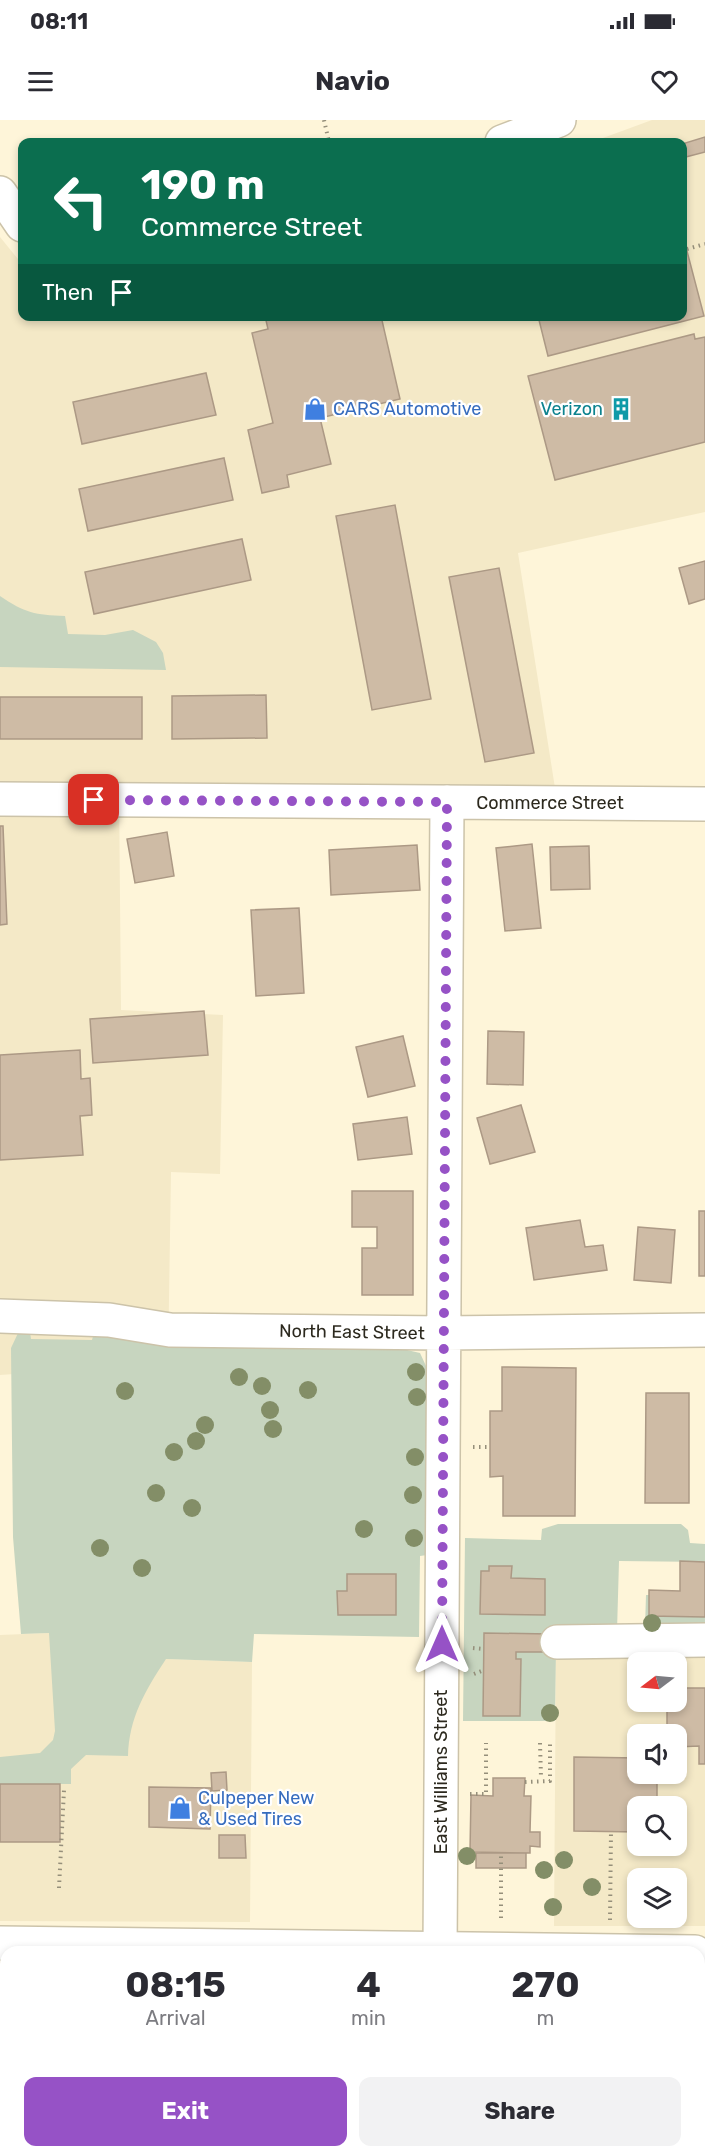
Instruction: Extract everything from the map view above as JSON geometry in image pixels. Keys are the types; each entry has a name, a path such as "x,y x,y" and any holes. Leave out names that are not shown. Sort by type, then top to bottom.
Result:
{"street":[{"path":"512,138 559,120"},
{"path":"0,193 18,219"},
{"name":"Commerce Street","path":"0,799 705,804"},
{"name":"East Williams Street","path":"440,1946 447,802"},
{"name":"North East Street","path":"0,1316 109,1320 170,1330 444,1333 705,1330"},
{"path":"557,1642 705,1640"},
{"path":"0,1943 189,1946"}],"path":[{"path":"324,120 328,138"},
{"path":"687,249 705,244"},
{"path":"468,1798 468,1794 486,1794 486,1743"},
{"path":"540,1743 541,1777"},
{"path":"525,1782 550,1781 550,1743"},
{"path":"59,1888 64,1790"},
{"path":"486,1790 493,1790"},
{"path":"610,1920 611,1831"},
{"path":"501,1853 501,1919"}],"shaded area":[{"path":"652,120 705,120 705,512 518,553 555,788 119,788 121,1010 223,1015 220,1174 171,1172 168,1363 0,1375 0,237 18,259 18,321 687,321 687,138 603,138"},
{"path":"74,1632 166,1659 252,1662 250,1922 0,1921 0,1635"},
{"path":"705,1648 705,1926 687,1926 687,1868 627,1868 627,1926 554,1926 556,1650"}],"green space":[{"path":"0,596 31,612 65,616 68,634 105,635 133,630 156,642 163,653 166,670 0,667"},
{"path":"95,1329 181,1345 407,1350 420,1353 426,1366 427,1555 420,1556 419,1637 254,1634 252,1662 166,1659 151,1682 135,1717 131,1729 128,1756 86,1755 71,1769 71,1784 0,1784 0,1757 40,1753 53,1740 55,1731 49,1633 21,1634 13,1537 11,1348 19,1331 30,1332 31,1339 92,1340"},
{"path":"558,1524 681,1524 688,1530 690,1543 705,1544 705,1562 619,1561 617,1631 556,1650 555,1721 463,1721 465,1538 541,1540 542,1529"},
{"path":"646,1595 650,1595 650,1616 705,1617 705,1629 645,1628"}],"building":[{"path":"705,137 705,152 687,157 687,142"},
{"name":"Verizon","path":"687,251 704,316 687,320"},
{"name":"CARS Automotive","path":"266,321 382,321 400,399 320,418 331,464 287,475 289,487 262,493 248,430 273,423 252,333 268,329"},
{"name":"Verizon","path":"539,321 684,321 548,356"},
{"name":"Verizon","path":"694,334 695,339 705,337 705,442 555,480 528,376"},
{"path":"206,373 216,415 82,444 73,402"},
{"path":"224,458 233,500 88,531 79,489"},
{"path":"395,505 431,699 372,710 336,516"},
{"path":"242,539 251,580 94,614 85,572"},
{"path":"705,561 705,599 689,604 679,568"},
{"path":"499,568 534,753 485,762 449,577"},
{"path":"266,695 267,738 172,739 172,696"},
{"path":"0,697 142,697 142,739 0,739"},
{"path":"0,826 3,826 7,924 0,925"},
{"path":"167,832 174,876 135,883 127,839"},
{"path":"532,844 541,928 505,931 496,848"},
{"path":"417,845 420,890 331,895 329,850"},
{"path":"589,846 590,889 551,890 550,847"},
{"path":"299,908 304,993 256,996 251,910"},
{"path":"204,1011 208,1055 93,1063 90,1019"},
{"path":"488,1031 524,1032 523,1085 487,1084"},
{"path":"403,1036 415,1086 368,1097 356,1047"},
{"path":"80,1050 81,1079 90,1078 92,1115 80,1116 83,1155 0,1160 0,1055"},
{"path":"521,1105 535,1152 490,1164 477,1118"},
{"path":"407,1117 412,1154 358,1160 353,1124"},
{"path":"352,1191 413,1191 413,1295 362,1295 362,1248 377,1248 377,1227 352,1227"},
{"path":"699,1211 705,1211 705,1276 699,1276"},
{"path":"580,1220 585,1247 603,1245 607,1270 534,1280 526,1228"},
{"path":"638,1227 675,1230 671,1283 634,1280"},
{"path":"502,1367 576,1368 575,1516 503,1516 503,1476 490,1477 490,1411 502,1411"},
{"path":"646,1393 689,1393 689,1503 645,1503"},
{"path":"680,1561 705,1562 705,1617 649,1616 649,1590 680,1591"},
{"path":"489,1566 512,1566 511,1578 545,1579 545,1615 480,1614 481,1571 489,1571"},
{"path":"347,1574 396,1574 396,1615 338,1615 337,1591 347,1591"},
{"path":"484,1633 549,1634 549,1652 516,1652 516,1659 521,1659 520,1716 483,1716"},
{"path":"687,1688 705,1688 705,1764 699,1764 699,1746 687,1747 687,1724 667,1724 667,1712 687,1712"},
{"path":"574,1757 627,1758 627,1784 657,1784 657,1796 627,1796 627,1832 574,1831"},
{"path":"226,1772 227,1790 212,1791 211,1773"},
{"path":"493,1778 525,1778 524,1796 531,1796 530,1832 540,1832 540,1847 530,1846 530,1853 470,1852 471,1795 493,1796"},
{"path":"0,1784 60,1784 60,1842 0,1842"},
{"name":"Culpeper New & Used Tires","path":"149,1787 211,1788 210,1829 149,1827"},
{"path":"219,1835 245,1835 246,1858 219,1858"},
{"path":"476,1853 526,1853 526,1868 476,1868"}],"place":[{"name":"CARS Automotive","path":"315,409"},
{"name":"Verizon","path":"621,409"},
{"name":"Culpeper New & Used Tires","path":"180,1808"}],"route":[{"path":"94,800 447,802 442,1644"}]}
